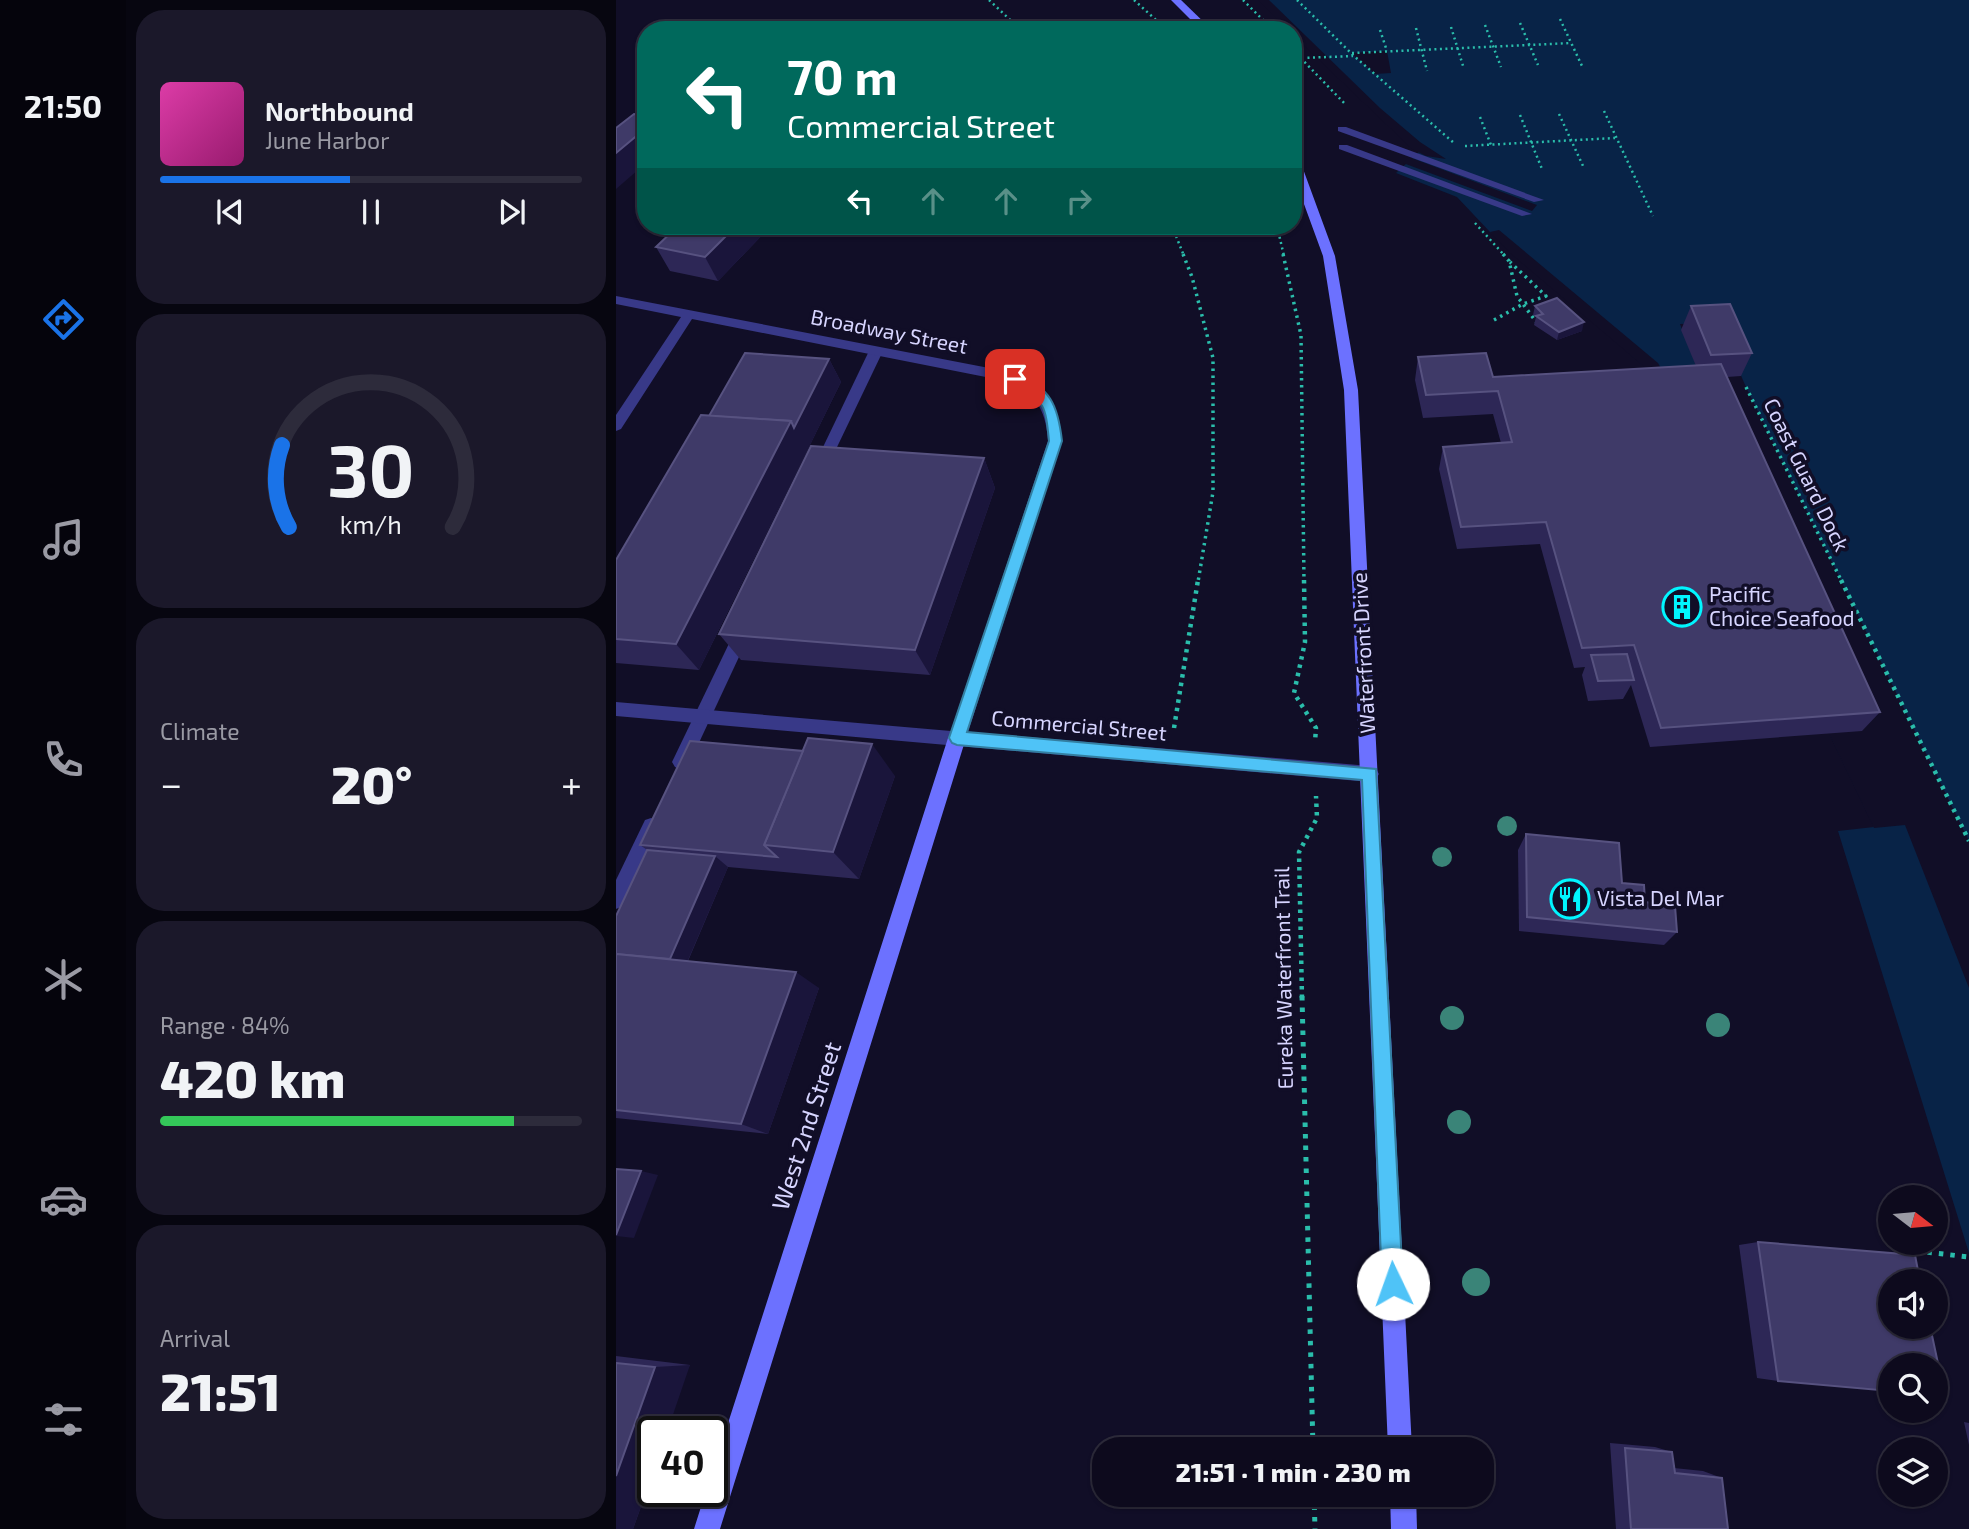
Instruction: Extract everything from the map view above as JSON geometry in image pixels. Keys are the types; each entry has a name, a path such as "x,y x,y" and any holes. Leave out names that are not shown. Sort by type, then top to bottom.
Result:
{"street":[{"path":"1176,0 1198,21"},
{"path":"1342,129 1538,200"},
{"path":"1343,146 1526,214"},
{"name":"Waterfront Drive","path":"1302,183 1329,257 1351,390 1399,1437"},
{"name":"Broadway Street","path":"616,300 1015,379 1045,398 1052,410 1055,441 1051,457 957,738"},
{"path":"616,426 689,314"},
{"path":"816,477 876,351"},
{"path":"674,778 750,616"},
{"name":"Commercial Street","path":"616,709 1370,774"},
{"name":"West 2nd Street","path":"707,1529 957,738"},
{"path":"616,900 656,815"},
{"path":"1403,1507 1404,1529"}],"path":[{"path":"989,0 1011,21"},
{"path":"1134,0 1157,21"},
{"path":"1243,0 1264,21"},
{"path":"1297,0 1352,54 1458,147 1615,138"},
{"path":"1560,19 1582,66"},
{"path":"1520,23 1538,65"},
{"path":"1485,25 1501,67"},
{"path":"1451,27 1464,69"},
{"path":"1416,28 1427,71"},
{"path":"1380,30 1387,51"},
{"path":"1302,58 1387,51 1571,43"},
{"path":"1302,59 1347,106"},
{"path":"1604,111 1653,216"},
{"path":"1559,114 1584,168"},
{"path":"1520,115 1542,169"},
{"path":"1480,117 1491,145"},
{"path":"1467,214 1509,261 1546,296 1523,304 1494,320"},
{"path":"1170,756 1213,492 1215,422 1213,358 1192,277 1176,235"},
{"name":"Eureka Waterfront Trail","path":"1280,235 1301,335 1305,642 1294,693 1316,728 1317,818 1299,852 1313,1437"},
{"path":"1509,261 1514,286 1537,323"},
{"name":"Coast Guard Dock","path":"1746,387 1969,841"},
{"path":"1948,1255 1969,1257"},
{"path":"1314,1507 1315,1529"}],"water":[{"path":"1261,0 1969,0 1969,1253 1838,831 1874,827 1661,381 1490,232 1457,197 1396,173 1419,152 1302,39 1302,21 1283,21"}],"pier":[{"path":"1258,0 1269,0 1291,21 1279,21"},
{"path":"1302,32 1380,108 1420,142 1446,159 1426,156 1412,149 1302,44"},
{"path":"1387,51 1391,73 1375,74 1351,53"},
{"path":"1409,157 1537,205 1532,211 1403,163"},
{"path":"1499,230 1658,363 1668,381 1701,378 1680,324 1718,323 1746,387 1969,841 1969,988 1905,825 1874,828 1661,381 1510,253 1490,232"}],"building":[{"path":"637,114 637,136 616,153 616,128"},
{"path":"669,235 727,235 705,257 656,247"},
{"path":"1557,298 1584,322 1559,332 1536,316 1543,314 1535,306"},
{"path":"1730,304 1752,353 1711,355 1691,306"},
{"path":"745,353 829,359 794,428 791,421 709,416"},
{"name":"Pacific Choice Seafood","path":"1486,353 1493,377 1721,364 1880,712 1661,728 1634,645 1582,648 1546,522 1461,527 1443,447 1512,442 1498,391 1426,395 1418,357"},
{"path":"701,415 791,421 676,644 616,639 616,560"},
{"path":"811,446 984,458 915,650 719,634"},
{"path":"1627,654 1634,680 1598,681 1591,655"},
{"path":"808,738 872,744 833,852 764,845"},
{"path":"690,741 803,751 764,845 777,857 640,845"},
{"name":"Vista Del Mar","path":"1526,834 1619,843 1622,883 1644,885 1645,902 1675,906 1677,932 1527,917"},
{"path":"647,850 715,856 670,959 616,954 616,916"},
{"path":"616,954 796,972 741,1124 616,1110"},
{"path":"616,1169 641,1171 616,1235"},
{"path":"1758,1242 1878,1252 1878,1255 1915,1255 1918,1269 1878,1269 1878,1339 1933,1339 1936,1353 1878,1353 1878,1390 1778,1381"},
{"path":"616,1363 655,1367 637,1416 616,1476"},
{"path":"1625,1448 1672,1452 1675,1473 1722,1478 1728,1529 1631,1529"}],"place":[{"name":"Pacific Choice Seafood","path":"1682,607"},
{"name":"Vista Del Mar","path":"1570,899"}],"route":[{"path":"1015,379 1045,398 1052,410 1055,441 957,738 1370,774 1393,1284"}]}
